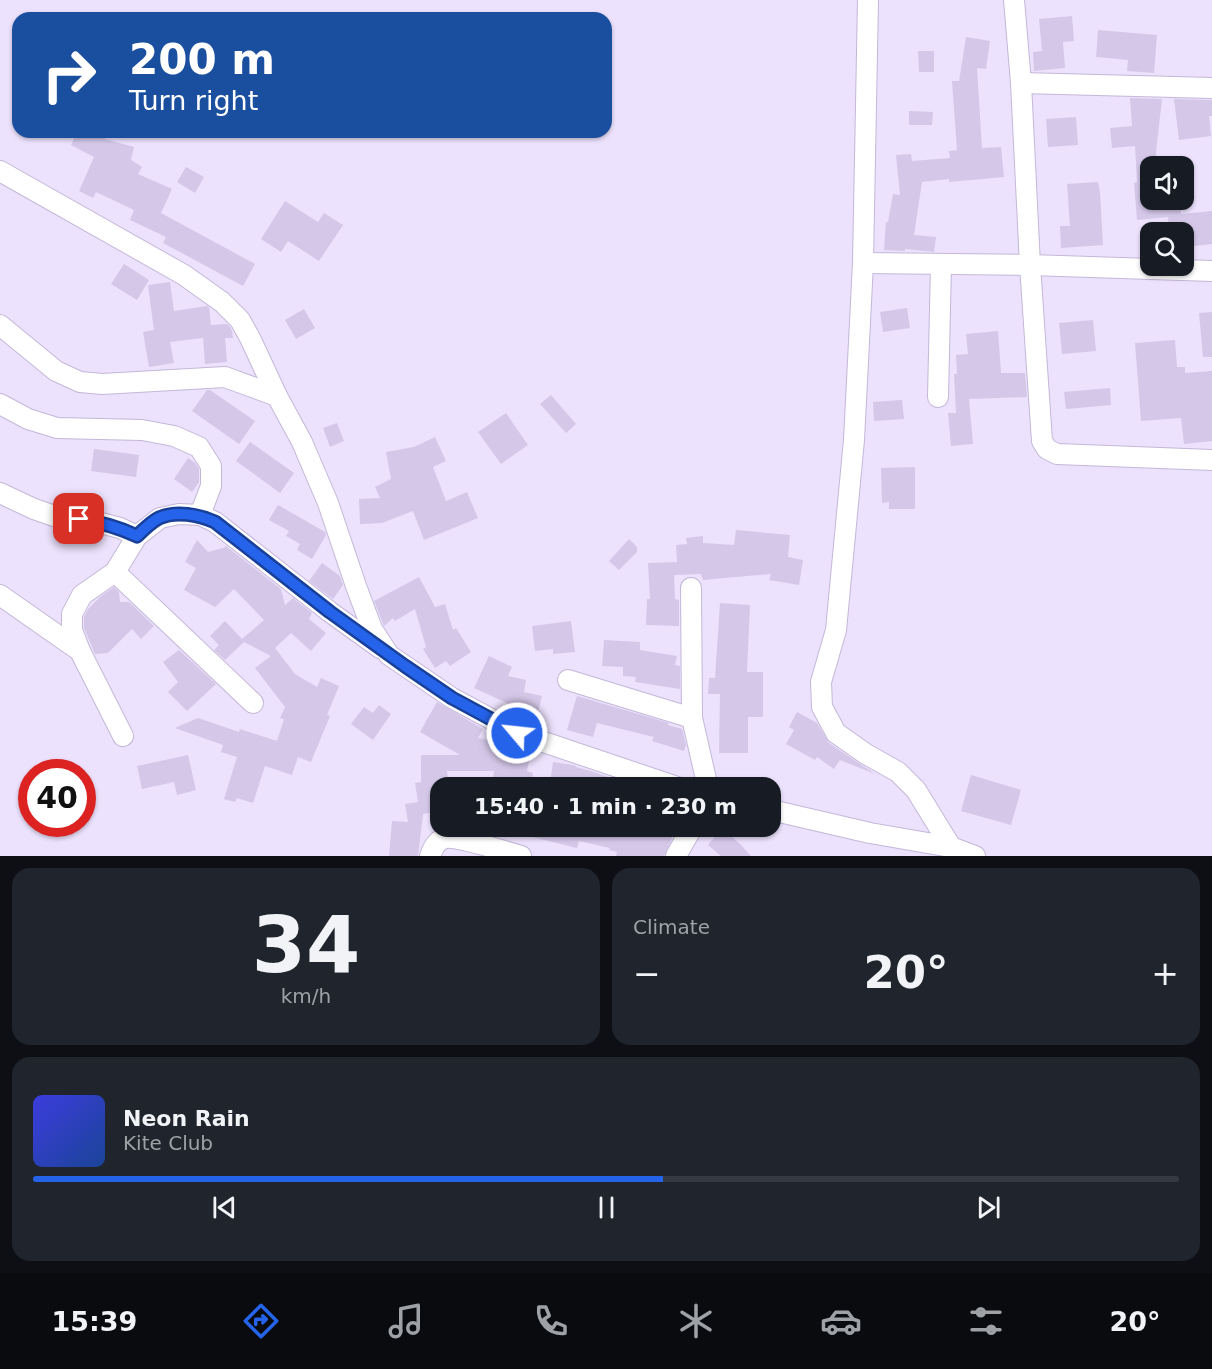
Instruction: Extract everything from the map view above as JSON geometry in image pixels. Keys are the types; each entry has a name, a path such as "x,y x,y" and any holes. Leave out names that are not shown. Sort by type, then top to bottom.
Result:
{"street":[{"path":"868,0 863,263 854,440 836,630 821,682 822,707 836,733 866,754 898,772 916,790 951,847"},
{"path":"1014,0 1042,441 1047,449 1057,454 1212,460"},
{"path":"1021,83 1212,88"},
{"path":"0,171 184,275 222,302 240,320 302,442 328,503 372,629 389,655"},
{"path":"863,263 1030,265 1212,271"},
{"path":"938,397 941,264"},
{"path":"0,325 56,371 80,382 102,384 225,378 277,396"},
{"path":"0,404 28,419 57,428 142,430 174,436 199,447 211,466 211,486 200,515"},
{"path":"0,493 60,518 98,522 137,536"},
{"path":"123,736 80,651 72,630 72,614 82,596 115,572 137,536 160,518 179,514 200,515 215,522 330,612 452,698 517,733 647,777"},
{"path":"115,572 254,703"},
{"path":"692,588 692,718 705,777"},
{"path":"0,595 80,651"},
{"path":"568,680 692,718"},
{"path":"781,812 870,833 951,847 975,856"},
{"path":"676,856 687,837"},
{"path":"430,856 434,845 445,838 462,840 521,856"}],"building":[{"path":"1072,16 1074,41 1063,42 1065,68 1034,71 1033,52 1042,51 1039,19"},
{"path":"1098,30 1157,35 1154,73 1127,71 1128,60 1096,57"},
{"path":"966,37 990,41 986,69 977,68 982,148 1001,147 1004,177 922,182 914,235 936,237 934,252 905,249 905,251 884,250 886,222 888,222 893,194 900,195 896,155 911,154 912,161 950,158 949,151 957,150 952,81 959,81"},
{"path":"918,51 934,51 934,72 919,72"},
{"path":"1130,98 1162,99 1156,156 1140,156 1140,210 1181,210 1181,214 1212,211 1212,244 1194,246 1194,222 1168,222 1168,217 1137,220 1134,183 1137,182 1135,146 1112,148 1110,128 1132,126"},
{"path":"1174,99 1212,100 1212,116 1209,116 1211,136 1179,140"},
{"path":"909,111 933,112 932,125 909,125"},
{"path":"1076,117 1078,145 1048,147 1046,119"},
{"path":"74,138 106,138 134,147 131,160 142,167 138,174 172,189 161,213 255,264 243,286 163,243 166,237 130,220 134,210 96,192 93,198 79,191 94,157 71,145"},
{"path":"186,167 204,177 195,193 177,182"},
{"path":"1098,182 1103,245 1061,248 1060,226 1070,226 1067,184"},
{"path":"285,201 318,222 324,213 343,225 319,261 288,241 281,252 261,239"},
{"path":"124,264 149,280 137,300 111,284"},
{"path":"170,282 174,311 207,306 211,325 227,324 230,327 233,338 225,338 227,362 205,364 203,338 170,342 174,363 149,367 143,332 154,330 148,285"},
{"path":"907,308 910,328 883,332 880,312"},
{"path":"304,309 315,328 296,339 285,320"},
{"path":"1212,312 1212,357 1203,357 1199,313"},
{"path":"1093,320 1096,351 1062,354 1059,323"},
{"path":"998,331 1001,373 1025,373 1027,397 969,399 973,444 951,446 948,413 956,413 954,374 957,374 956,355 968,354 966,334"},
{"path":"1175,340 1177,367 1185,367 1185,373 1212,371 1212,441 1184,444 1181,418 1141,421 1135,343"},
{"path":"1110,388 1111,405 1066,409 1064,392"},
{"path":"207,390 255,421 239,444 192,411"},
{"path":"551,395 576,424 566,433 540,404"},
{"path":"902,400 904,419 874,421 873,402"},
{"path":"506,413 528,445 501,464 478,432"},
{"path":"337,423 344,441 330,447 323,428"},
{"path":"435,437 446,461 433,467 446,501 467,492 478,518 424,540 413,511 382,523 360,524 359,499 380,498 375,487 391,479 386,452 414,447"},
{"path":"250,442 294,473 280,493 236,461"},
{"path":"94,449 139,455 136,477 91,471"},
{"path":"188,458 199,469 199,482 192,492 174,479"},
{"path":"915,467 915,509 889,509 889,502 882,503 881,468"},
{"path":"278,505 325,532 326,535 312,559 297,550 300,544 286,536 289,531 269,520"},
{"path":"736,530 790,535 788,557 803,560 799,585 769,580 771,574 703,580 701,574 674,575 675,599 679,600 679,626 646,625 647,599 650,599 648,563 677,562 676,545 687,544 686,538 703,536 703,543 734,545"},
{"path":"629,539 637,547 637,552 619,570 609,561"},
{"path":"197,540 208,552 226,546 281,589 285,605 293,598 312,613 309,619 326,633 311,651 291,633 275,648 295,674 317,687 321,678 339,686 327,715 330,716 311,762 298,757 292,775 265,766 253,803 237,798 235,802 224,799 237,757 221,752 223,745 175,728 198,718 239,732 240,729 277,741 284,719 280,718 285,707 255,668 271,656 244,642 225,660 214,650 219,645 210,636 225,621 242,639 264,620 234,589 215,607 184,590 196,568 185,562"},
{"path":"322,563 340,576 343,585 333,599 309,581"},
{"path":"419,577 435,607 445,604 453,630 456,628 471,652 450,666 446,661 435,668 423,649 426,647 415,609 395,621 393,618 384,626 374,601"},
{"path":"114,587 119,592 120,602 129,602 154,626 141,639 132,629 108,653 95,654 84,628 84,617 88,609 100,597"},
{"path":"720,603 750,605 747,672 763,672 763,717 748,717 748,753 719,753 720,694 708,694 709,678 715,678"},
{"path":"571,621 575,652 553,654 553,649 535,651 532,626"},
{"path":"604,640 640,642 640,650 677,656 675,665 680,666 680,689 635,682 636,677 623,676 623,667 602,666"},
{"path":"179,650 216,684 187,711 168,692 178,682 163,662"},
{"path":"489,656 512,667 508,676 526,680 524,692 542,696 538,712 507,705 474,688"},
{"path":"577,696 669,723 668,725 682,729 686,745 684,751 652,741 654,737 597,723 593,737 567,730"},
{"path":"437,702 483,729 478,738 531,750 527,771 533,773 532,777 493,777 494,771 447,771 448,777 430,777 430,813 423,814 418,856 389,856 392,821 408,822 405,804 418,802 415,783 421,782 421,755 460,755 420,732"},
{"path":"379,705 391,714 373,740 351,724 364,707 373,713"},
{"path":"797,712 817,723 829,743 875,774 840,760 834,769 817,757 815,760 786,744 794,730 789,727"},
{"path":"188,755 196,790 177,795 174,782 142,789 137,766"},
{"path":"553,762 573,765 608,777 551,777"},
{"path":"971,775 1021,790 1011,825 961,811"},
{"path":"532,837 672,837 664,856 616,856 617,852 609,850 610,848 579,841 577,848"},
{"path":"715,837 732,837 751,856 721,856 708,845"}],"route":[{"path":"79,519 120,528 137,536 160,518 179,514 200,515 215,522 330,612 405,666 452,698 517,733"}]}
